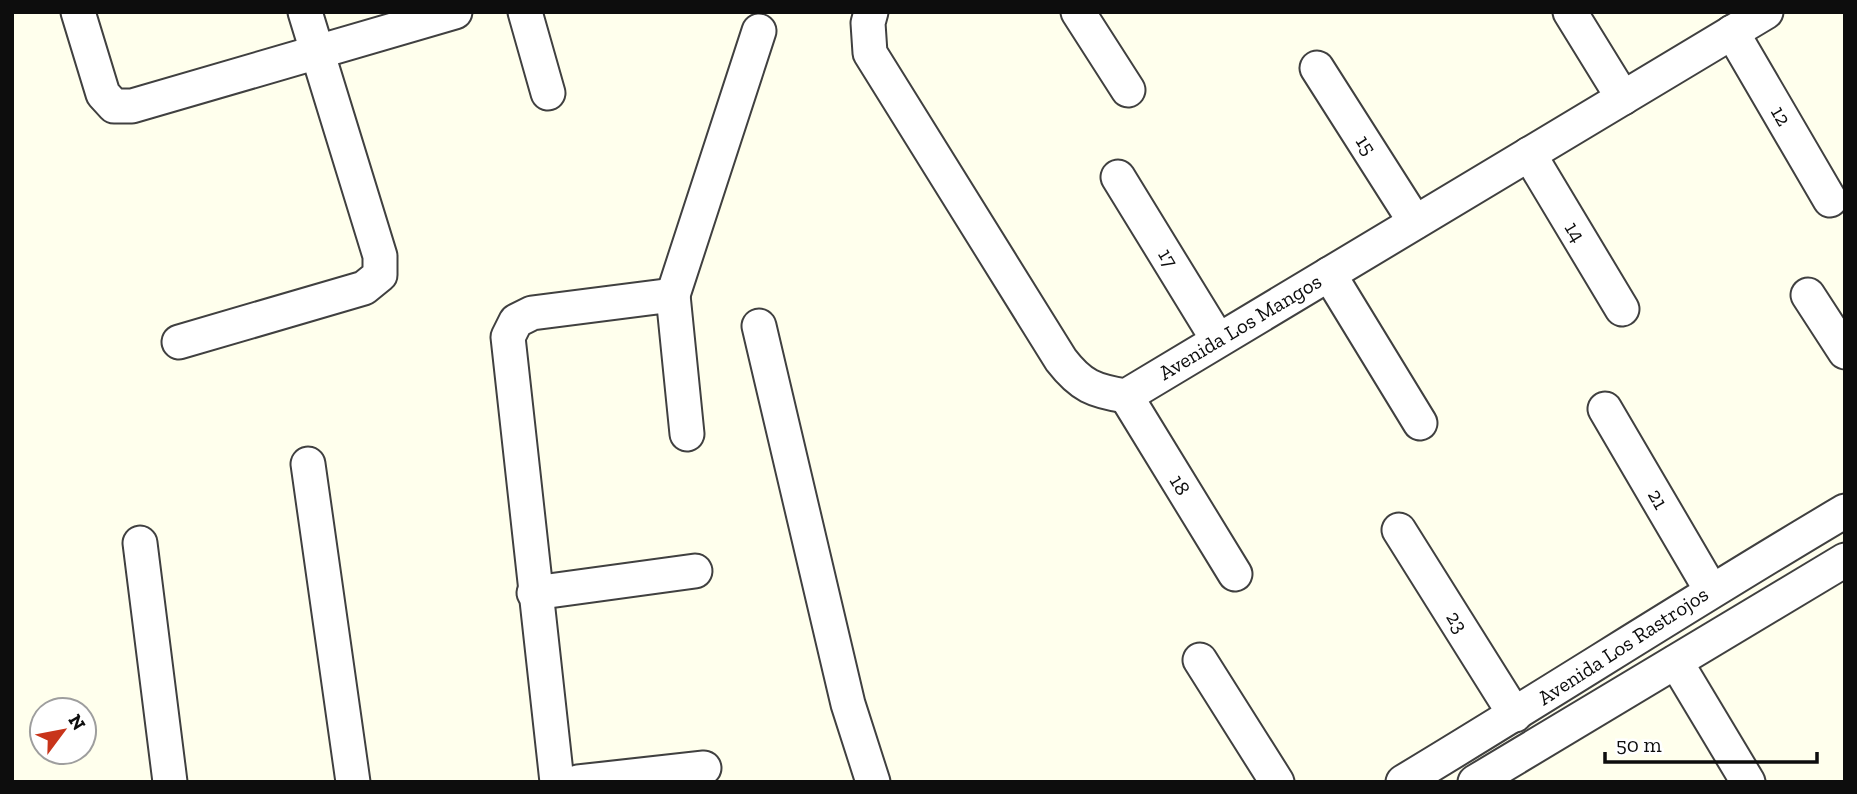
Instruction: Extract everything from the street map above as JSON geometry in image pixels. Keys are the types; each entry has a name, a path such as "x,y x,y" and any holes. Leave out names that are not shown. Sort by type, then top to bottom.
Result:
{"street":[{"path":"78,12 103,94 114,106 132,106 455,12"},
{"path":"179,342 364,288 380,275 380,256 305,12"},
{"path":"525,12 548,93"},
{"path":"871,12 868,23 870,53 1060,360 1076,380 1101,392 1126,396"},
{"path":"1078,12 1128,90"},
{"path":"1570,12 1622,98"},
{"name":"Avenida Los Mangos","path":"1126,396 1766,12"},
{"path":"687,434 673,295 759,31"},
{"name":"12","path":"1732,32 1830,200"},
{"name":"15","path":"1317,68 1415,222"},
{"name":"14","path":"1529,154 1622,309"},
{"name":"17","path":"1118,177 1218,340"},
{"path":"1329,274 1420,423"},
{"path":"557,782 534,593 508,337 516,321 531,313 673,295"},
{"path":"1808,295 1845,352"},
{"path":"760,326 848,704 873,782"},
{"name":"18","path":"1126,396 1234,574"},
{"name":"21","path":"1605,409 1711,590"},
{"path":"308,464 353,782"},
{"name":"Avenida Los Rastrojos","path":"1403,782 1515,715 1711,590 1845,511"},
{"name":"23","path":"1399,530 1515,715"},
{"path":"140,543 170,782"},
{"name":"Avenida Los Rastrojos","path":"1475,782 1845,560"},
{"path":"534,593 695,571"},
{"path":"1200,660 1277,782"},
{"path":"1676,662 1748,782"},
{"path":"578,782 704,768"}]}
